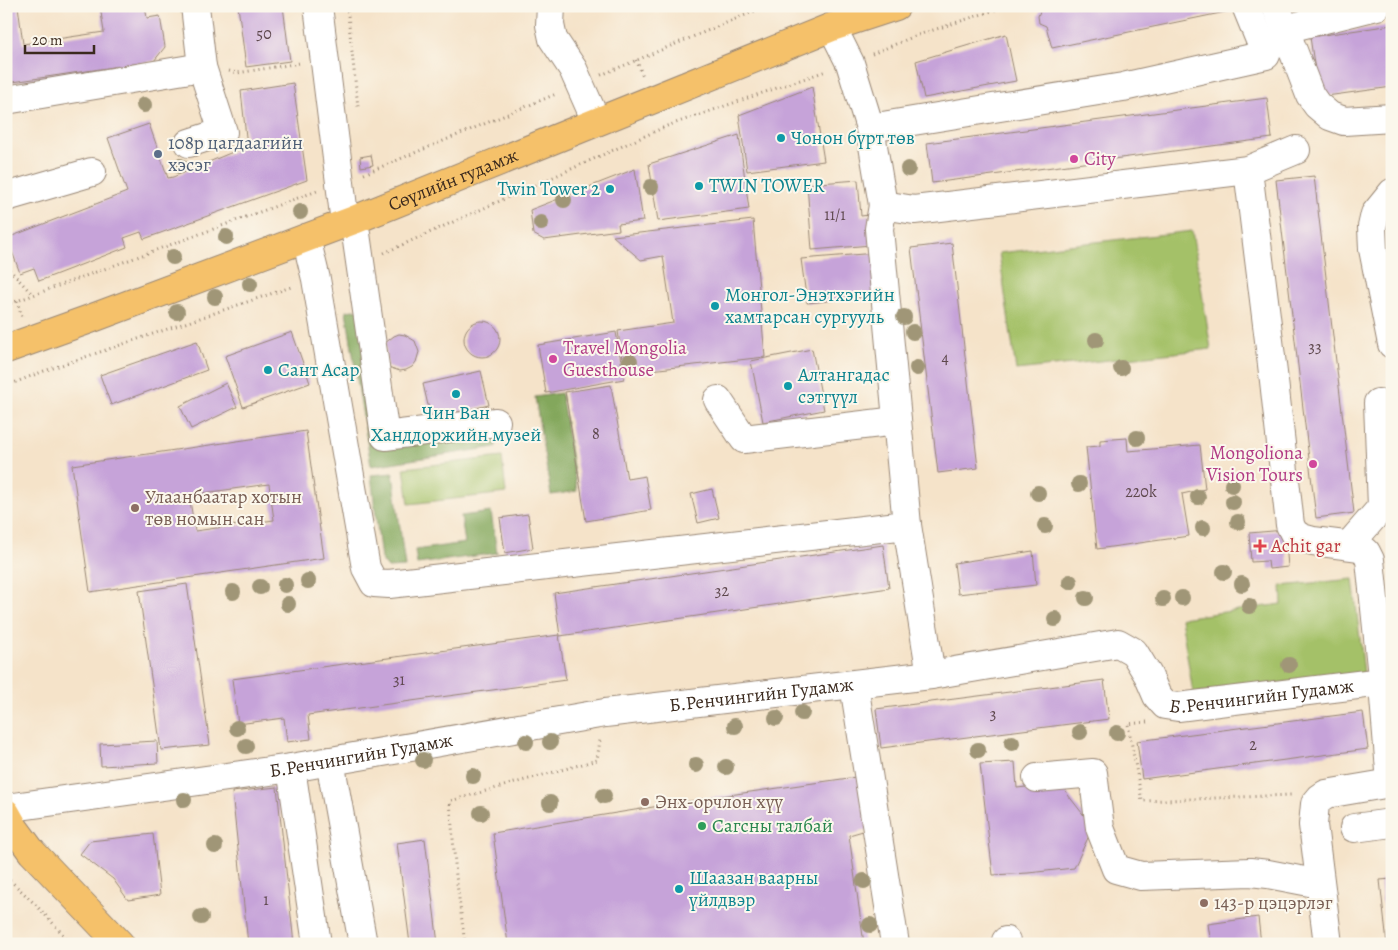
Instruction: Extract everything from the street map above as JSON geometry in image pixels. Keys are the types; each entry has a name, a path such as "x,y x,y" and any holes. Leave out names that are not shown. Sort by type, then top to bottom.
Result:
{"main road":[{"name":"Сөүлийн гудамж","path":"6,349 306,238 832,27 896,6"},
{"path":"6,813 32,852 120,944"}],"street":[{"path":"189,143 223,132 202,67 195,6"},
{"path":"318,6 350,221 360,263 384,436 496,422"},
{"path":"551,6 550,25 553,39 573,68 596,122"},
{"path":"870,128 1123,87 1266,55 1246,6"},
{"path":"1377,6 1281,18 1310,95 1317,105 1330,116 1344,121 1392,118"},
{"path":"832,27 850,63 870,128 883,205 879,229 907,525 931,675"},
{"path":"6,100 202,67"},
{"path":"883,205 914,210 1248,170 1296,150"},
{"path":"1248,170 1290,525 1294,533 1302,538 1360,547 1366,552 1370,560 1382,682"},
{"path":"6,197 92,172"},
{"path":"1392,193 1375,214 1372,227 1373,249 1392,344"},
{"path":"306,238 316,279 366,568 374,582 389,584 907,525"},
{"path":"718,400 744,439 897,421"},
{"path":"1349,545 1386,497 1378,403"},
{"name":"Б.Ренчингийн Гудамж","path":"6,808 292,768 605,713 931,675 1118,643 1134,652 1148,675 1157,696 1165,705 1171,706 1187,706 1382,682 1391,783"},
{"path":"854,684 895,944"},
{"path":"330,761 363,944"},
{"path":"292,768 317,944"},
{"path":"1037,778 1093,773 1100,828 1116,869 1140,876 1250,872 1320,884"},
{"path":"1328,944 1313,824 1315,804 1326,794 1391,783"},
{"path":"1354,828 1392,822"}],"path":[{"path":"347,6 359,112"},
{"path":"359,176 767,6"},
{"path":"360,263 667,126 850,63 915,36 1007,6"},
{"path":"202,67 237,73 303,62"},
{"path":"6,305 320,190"},
{"path":"6,266 33,295"},
{"path":"6,386 44,371 316,279"},
{"path":"465,944 456,876 450,801 597,760 605,713"},
{"path":"1148,721 1128,724 1142,801 1326,794"},
{"path":"6,877 42,910 71,944"}],"green space":[{"path":"1192,231 1211,349 1016,370 999,253"},
{"path":"361,309 379,440 494,426 496,447 371,466 346,311"},
{"path":"561,393 577,491 551,495 535,397"},
{"path":"502,457 506,493 409,504 404,468"},
{"path":"393,473 405,567 388,568 381,559 371,475"},
{"path":"491,512 497,553 417,564 415,550 465,543 461,516"},
{"path":"1353,579 1364,673 1193,693 1181,618 1282,604 1281,586"}],"building":[{"path":"6,6 18,6 23,44 104,32 100,6 145,6 147,18 160,16 165,47 154,61 6,83"},
{"path":"238,6 283,6 290,61 246,67"},
{"path":"1052,6 1234,6 1235,10 1052,48 1046,26 1039,23 1038,16 1041,9"},
{"path":"1392,25 1392,87 1319,97 1310,37"},
{"path":"1006,34 1016,81 924,98 916,61"},
{"path":"293,83 307,180 144,239 141,232 124,238 127,247 39,281 34,268 20,273 7,238 127,192 108,138 149,124 168,178 173,177 247,146 241,91"},
{"name":"Чонон бүрт төв","path":"812,87 824,161 747,171 739,115"},
{"path":"1267,98 1272,138 932,183 927,143"},
{"name":"TWIN TOWER","path":"739,135 749,209 658,221 649,164"},
{"path":"371,155 373,165 361,167 360,157"},
{"name":"Twin Tower 2","path":"635,169 643,221 618,224 619,230 544,240 533,234 530,210"},
{"path":"1314,176 1354,513 1316,518 1276,180"},
{"path":"858,180 861,216 869,215 871,245 812,250 807,184"},
{"name":"Монгол-Энэтхэгийн хамтарсан сургууль","path":"753,220 765,357 624,373 618,331 673,323 663,256 641,260 613,236"},
{"path":"952,243 978,468 938,473 911,248"},
{"path":"876,253 880,296 807,303 801,259"},
{"path":"482,321 489,322 495,326 499,332 499,346 495,352 489,356 482,357 475,356 469,352 465,346 464,339 465,332 469,326 475,322"},
{"name":"Сант Асар","path":"292,332 310,383 243,407 225,356"},
{"path":"616,332 624,379 546,393 538,345"},
{"path":"399,334 415,341 419,352 416,362 412,367 400,371 388,367 385,343"},
{"path":"197,341 207,370 111,405 100,375"},
{"name":"Алтангадас сэтгүүл","path":"812,349 824,410 763,422 751,361"},
{"name":"Чин Ван Ханддоржийн музей","path":"481,371 489,405 431,418 423,384"},
{"path":"226,383 237,407 191,429 180,406"},
{"path":"611,385 627,479 645,476 651,510 586,521 565,392"},
{"name":"Улаанбаатар хотын төв номын сан","path":"306,431 324,558 90,592 72,465","holes":["269,484 274,520 195,531 189,495"]},
{"path":"1127,438 1128,451 1200,445 1205,489 1182,494 1189,536 1097,549 1086,447 1100,446 1100,440"},
{"path":"712,489 719,518 698,523 691,494"},
{"path":"528,514 533,548 505,553 500,518"},
{"path":"1285,530 1288,567 1269,569 1268,561 1251,562 1249,533"},
{"path":"883,545 889,588 560,636 554,593"},
{"path":"1033,551 1036,585 958,594 954,563"},
{"path":"187,584 210,745 161,750 139,591"},
{"path":"559,635 566,680 308,715 311,739 287,742 284,718 238,724 232,679"},
{"path":"1104,680 1109,719 881,748 876,709"},
{"path":"1363,712 1368,749 1142,779 1137,741"},
{"path":"157,741 158,763 101,766 100,744"},
{"path":"1015,762 1017,788 1063,783 1068,795 1093,827 1074,868 993,875 980,764"},
{"name":"Шаазан ваарны үйлдвэр","path":"863,776 870,829 849,835 864,944 508,944 493,833 715,797"},
{"path":"277,787 294,944 248,944 232,792"},
{"path":"153,834 160,895 128,900 113,879 80,854 90,841"},
{"path":"425,839 438,944 410,944 397,843"},
{"path":"1392,879 1392,944 1387,944 1380,880"},
{"path":"1258,917 1261,944 1211,944 1208,924"}],"place":[{"name":"Чонон бүрт төв","path":"781,138"},
{"name":"108р цагдаагийн хэсэг","path":"158,154"},
{"name":"City","path":"1074,159"},
{"name":"TWIN TOWER","path":"699,186"},
{"name":"Twin Tower 2","path":"610,189"},
{"name":"Монгол-Энэтхэгийн хамтарсан сургууль","path":"715,306"},
{"name":"Travel Mongolia Guesthouse","path":"553,359"},
{"name":"Сант Асар","path":"268,370"},
{"name":"Алтангадас сэтгүүл","path":"788,386"},
{"name":"Чин Ван Ханддоржийн музей","path":"456,394"},
{"name":"Mongoliona Vision Tours","path":"1313,464"},
{"name":"Улаанбаатар хотын төв номын сан","path":"135,508"},
{"name":"Achit gar","path":"1260,546"},
{"name":"Энх-орчлон хүү","path":"645,802"},
{"name":"Сагсны талбай","path":"702,826"},
{"name":"Шаазан ваарны үйлдвэр","path":"679,889"},
{"name":"143-р цэцэрлэг","path":"1204,903"}]}
